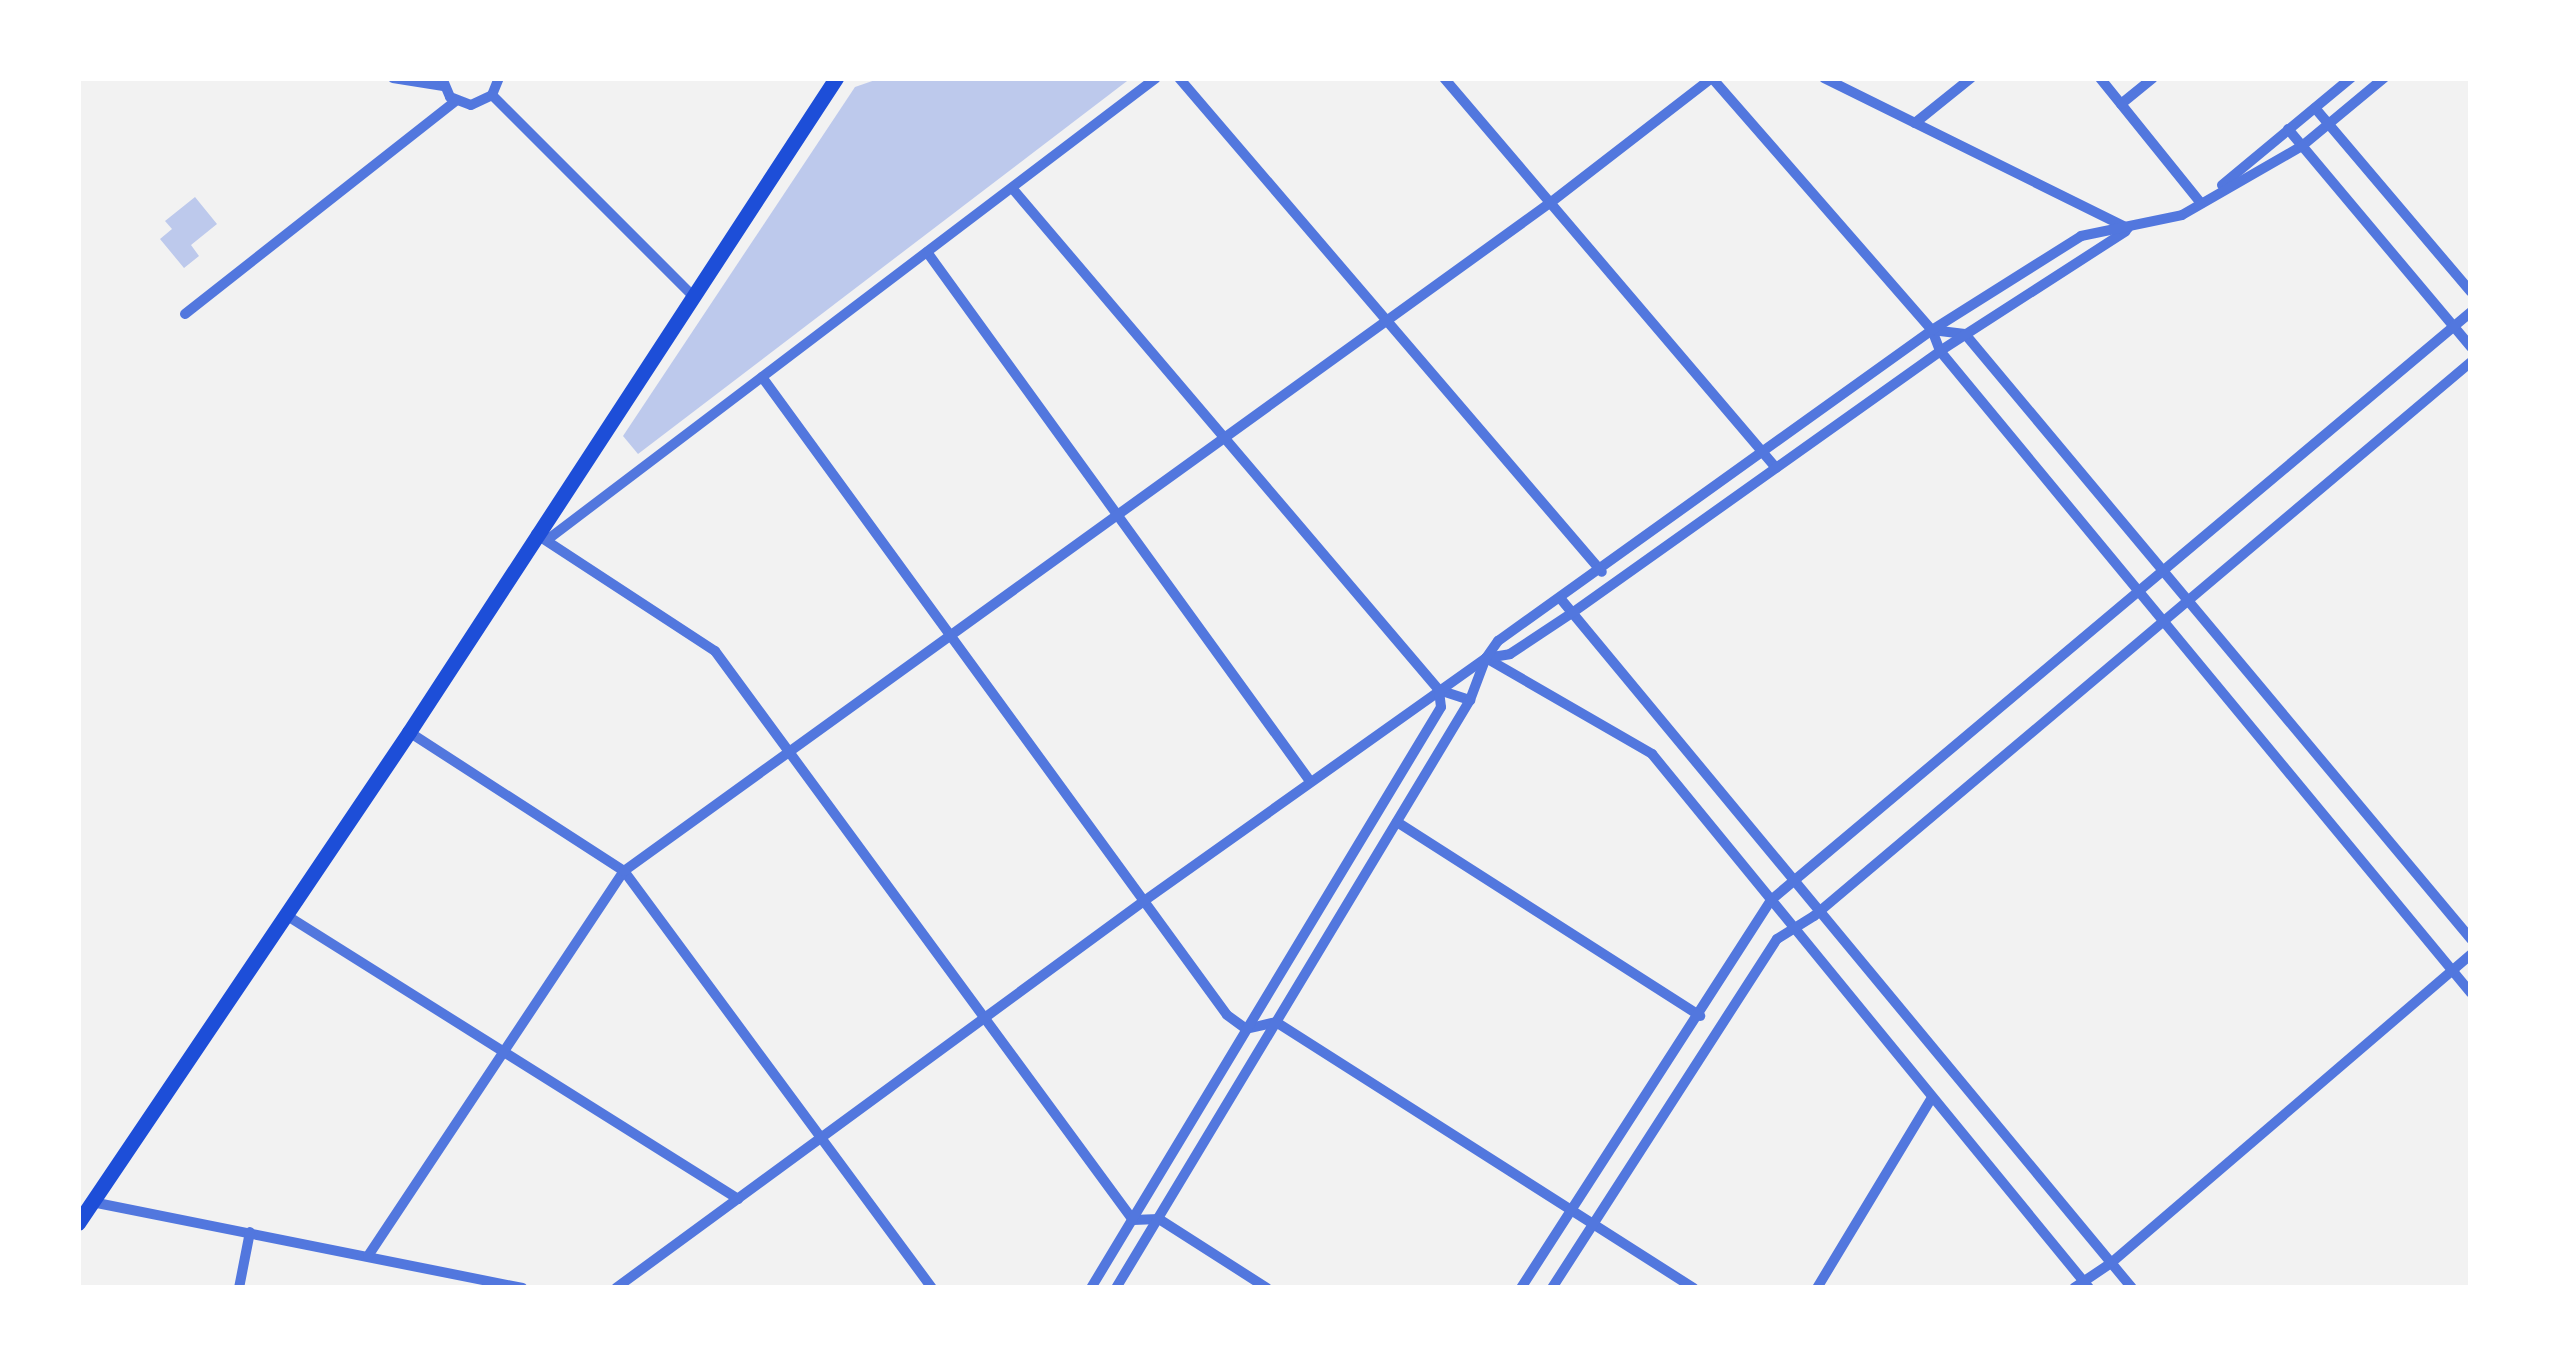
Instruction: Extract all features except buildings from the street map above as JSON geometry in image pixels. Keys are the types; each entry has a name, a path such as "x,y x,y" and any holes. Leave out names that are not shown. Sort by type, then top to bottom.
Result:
{"main road":[{"path":"78,1223 542,537 691,294 836,78"}],"street":[{"path":"393,78 443,82 456,101 471,105 492,95 499,78"},
{"path":"1133,1220 715,651 542,537 1156,78"},
{"path":"1179,78 1613,585"},
{"path":"1444,78 1776,468"},
{"path":"368,1256 624,871 1550,203 1712,78 1932,330 1940,351 2471,993"},
{"path":"1824,78 2129,229"},
{"path":"1915,123 1971,78"},
{"path":"2100,78 2201,203"},
{"path":"2121,104 2153,78"},
{"path":"2201,203 2351,78"},
{"path":"1117,1288 1470,700 1498,641 1932,330 2080,236 2182,215 2302,146 2384,78"},
{"path":"492,95 691,294"},
{"path":"185,314 456,101"},
{"path":"2314,108 2471,292"},
{"path":"2288,129 2471,346"},
{"path":"1012,188 1439,690 1470,700"},
{"path":"616,1288 1439,690 1486,658 1510,654 1572,613 1940,351 2129,229"},
{"path":"927,252 1310,781"},
{"path":"1521,1288 1772,900 2471,312"},
{"path":"1932,330 1965,334 2471,939"},
{"path":"1552,1288 1777,939 1792,926 1803,925 2471,362"},
{"path":"761,377 1144,901 1241,1026"},
{"path":"1560,598 2132,1288"},
{"path":"1486,658 1636,741 1772,900 2081,1285 2471,954"},
{"path":"1091,1288 1241,1026 1441,707 1439,690"},
{"path":"409,732 624,871 932,1288"},
{"path":"1397,822 1700,1016"},
{"path":"286,915 739,1199"},
{"path":"1241,1026 1276,1022 1693,1288"},
{"path":"1817,1288 1931,1099"},
{"path":"92,1202 522,1288"},
{"path":"1133,1220 1159,1219 1268,1288"},
{"path":"239,1288 250,1232"},
{"path":"443,1288 446,1272"}]}
